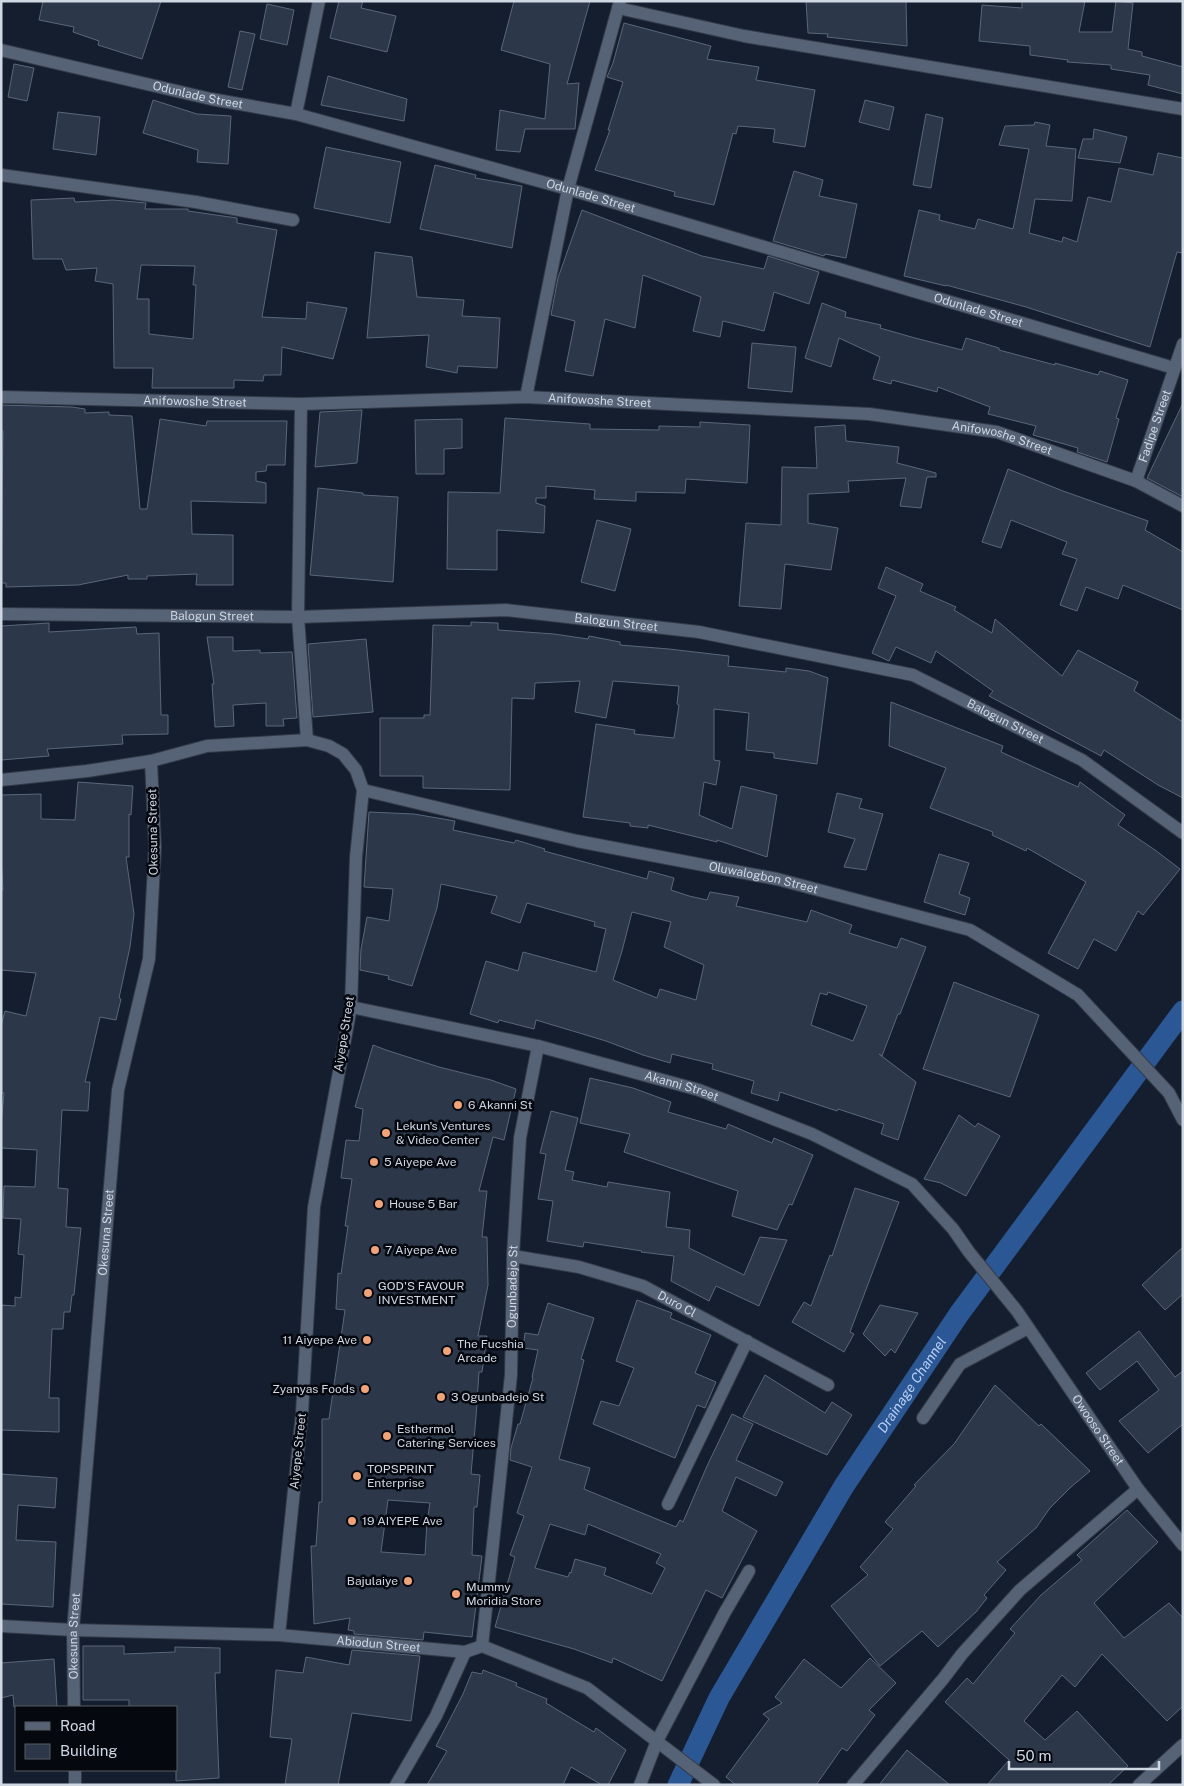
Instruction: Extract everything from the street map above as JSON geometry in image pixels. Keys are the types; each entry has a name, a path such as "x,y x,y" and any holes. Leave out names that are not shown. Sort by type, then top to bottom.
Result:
{"street":[{"path":"296,114 320,1"},
{"path":"526,397 568,190 619,4 744,36 1183,109"},
{"name":"Odunlade Street","path":"1,50 212,99 296,114 568,190 1174,368"},
{"path":"1,175 196,202 294,220"},
{"name":"Fadipe Street","path":"1136,481 1183,344"},
{"name":"Anifowoshe Street","path":"1,397 301,404 526,397 869,414 997,432 1136,481 1183,506"},
{"path":"301,404 298,617 307,740"},
{"name":"Balogun Street","path":"1,614 298,617 506,610 699,632 913,675 1082,760 1183,833"},
{"name":"Aiyepe Street","path":"1,780 87,771 150,761 207,746 307,740 329,746 343,754 356,770 363,790 356,857 351,1007 314,1207 302,1414 279,1635"},
{"name":"Okesuna Street","path":"74,1706 73,1630 118,1090 150,959 155,847 150,761"},
{"name":"Oluwalogbon Street","path":"363,790 578,841 777,878 970,930 1078,995 1169,1093 1183,1120"},
{"name":"Akanni Street","path":"351,1007 538,1046 699,1090 812,1134 912,1184 953,1228 969,1252 1017,1311"},
{"name":"Ogunbadejo St","path":"482,1646 510,1375 513,1256 520,1138 538,1046"},
{"name":"Duro Cl","path":"513,1256 578,1267 643,1286 828,1385"},
{"name":"Owooso Street","path":"1017,1311 1138,1489 1183,1545"},
{"path":"923,1418 960,1364 1028,1328"},
{"path":"668,1504 747,1341"},
{"path":"853,1785 962,1654 1020,1590 1138,1489"},
{"path":"640,1785 725,1612 749,1571"},
{"name":"Abiodun Street","path":"1,1626 73,1630 279,1635 465,1652 482,1646"},
{"path":"482,1646 587,1688 714,1785"},
{"path":"396,1785 436,1716 465,1652"},
{"path":"1140,1785 1183,1745"},
{"path":"75,1771 76,1785"}],"building":[{"path":"43,1 161,1 142,59 98,45 99,41 73,32 74,27 39,20"},
{"path":"339,1 363,1 361,8 396,16 387,52 330,38"},
{"path":"514,1 590,1 567,84 579,83 575,129 525,129 520,152 496,150 500,110 545,119 550,64 501,50"},
{"path":"806,1 906,1 907,46 827,37 828,34 808,33"},
{"path":"1022,1 1085,1 1079,32 1112,32 1116,1 1133,3 1128,49 1142,52 1142,56 1183,67 1183,94 1148,85 1150,75 1111,69 1111,65 1067,62 1068,60 1030,55 1030,46 979,41 982,5 1022,8"},
{"path":"267,4 294,10 287,45 260,39"},
{"path":"624,23 711,46 707,59 759,67 756,80 815,90 805,147 773,142 775,129 738,126 736,134 733,133 714,205 674,196 675,192 595,170 610,130 608,130 623,82 607,77 613,63"},
{"path":"240,31 255,34 242,90 228,87"},
{"path":"14,64 34,68 27,101 8,97"},
{"path":"328,76 407,99 404,121 321,105"},
{"path":"153,100 197,114 231,116 228,164 197,162 198,150 143,133"},
{"path":"865,100 894,107 889,130 859,122"},
{"path":"58,112 100,117 96,155 53,149"},
{"path":"926,114 943,118 931,188 913,185"},
{"path":"1035,122 1050,125 1046,146 1076,149 1072,201 1035,199 1029,233 1062,242 1063,237 1077,242 1088,197 1111,202 1119,168 1153,175 1158,153 1183,158 1183,253 1177,252 1150,347 1026,307 946,285 904,276 919,210 940,215 939,220 975,229 978,219 1013,229 1029,149 999,145 1005,126 1034,125"},
{"path":"1094,129 1127,137 1120,163 1078,158 1083,139 1093,139"},
{"path":"326,147 401,162 390,223 314,208"},
{"path":"435,165 476,175 475,178 522,186 512,248 420,229"},
{"path":"794,171 823,180 819,196 857,204 846,258 825,254 824,256 773,241"},
{"path":"74,198 75,202 113,200 146,203 145,209 188,209 188,211 237,218 237,223 277,230 262,317 306,319 307,302 347,308 333,359 282,347 281,375 264,375 263,381 234,380 234,388 152,388 153,368 114,368 113,284 95,281 97,268 66,270 62,259 33,259 31,200","holes":["141,265 195,266 193,285 196,285 193,339 149,334 149,299 137,299"]},
{"path":"582,210 702,256 764,269 768,256 819,272 809,304 774,292 764,331 723,321 720,337 693,331 701,297 643,275 635,328 605,319 593,376 565,371 575,321 551,315 558,278"},
{"path":"375,252 412,257 417,297 464,300 462,316 500,318 497,368 458,366 457,373 426,367 429,335 367,338"},
{"path":"822,303 846,312 845,317 881,325 880,328 962,350 966,338 999,348 999,350 1055,365 1055,363 1098,375 1100,371 1128,380 1116,418 1119,419 1107,462 1077,452 1078,448 1033,435 1036,426 988,414 990,407 938,387 937,392 892,380 891,384 873,379 880,357 839,338 831,367 805,358"},
{"path":"752,343 796,347 792,392 748,388"},
{"path":"1183,403 1183,497 1147,478"},
{"path":"1,405 72,407 85,409 85,413 109,412 109,415 132,416 140,509 147,509 160,419 206,426 207,421 287,421 285,465 267,465 266,471 256,472 256,481 266,483 266,503 191,501 192,534 233,535 233,585 196,585 197,574 147,576 147,579 128,579 128,575 78,585 6,587 6,583 1,583 3,431 1,431"},
{"path":"362,410 357,463 315,467 320,412"},
{"path":"505,418 590,424 590,429 659,430 659,426 700,427 700,422 750,425 747,483 686,479 685,493 636,492 636,501 594,499 595,490 546,486 546,498 536,498 536,503 545,506 544,533 497,530 497,570 447,569 448,492 500,493"},
{"path":"462,419 462,448 444,449 444,474 416,474 415,420"},
{"path":"845,425 846,441 899,447 897,463 936,473 936,477 927,477 921,508 900,506 906,478 848,481 849,492 808,494 808,523 838,528 831,570 785,564 781,609 739,606 746,523 781,525 782,467 817,468 815,427"},
{"path":"1008,469 1148,521 1145,530 1183,552 1183,610 1123,585 1118,599 1086,587 1077,611 1060,605 1077,559 1062,554 1067,542 1011,520 1001,548 982,542"},
{"path":"318,488 363,493 363,495 398,497 393,582 310,575"},
{"path":"597,520 631,529 615,591 581,582"},
{"path":"886,567 923,584 920,591 956,607 954,610 992,633 995,619 1062,676 1078,650 1138,682 1134,691 1183,722 1183,798 1158,785 1104,750 1101,756 989,696 993,691 936,651 931,663 896,647 889,661 872,653 896,596 878,588"},
{"path":"471,622 498,623 498,630 554,634 588,639 589,636 620,642 620,645 729,656 728,666 786,672 786,668 809,671 828,678 817,764 774,758 774,753 746,750 749,713 714,709 714,760 720,761 716,785 704,782 699,815 732,829 741,786 777,795 767,857 717,840 717,842 648,825 648,828 630,826 630,823 583,817 596,724 635,730 634,734 674,738 679,705 677,704 679,686 613,681 606,718 575,712 580,681 535,683 534,699 512,698 510,790 423,788 423,776 380,776 380,718 424,718 424,715 430,715 433,625 471,626"},
{"path":"49,623 49,632 136,627 137,634 159,633 161,715 168,715 168,734 122,735 123,744 47,749 49,756 1,760 1,626"},
{"path":"207,637 233,637 233,651 260,650 260,653 292,652 297,718 283,719 284,726 266,726 266,703 233,705 234,726 215,727 212,684 214,684"},
{"path":"366,639 373,712 313,717 308,644"},
{"path":"891,702 1003,746 1001,752 1078,787 1080,782 1125,815 1118,825 1180,869 1143,915 1138,911 1116,951 1094,939 1078,969 1048,953 1086,882 1027,848 1026,851 992,835 993,832 930,808 946,768 889,746"},
{"path":"78,782 133,786 131,815 129,814 129,857 126,857 134,914 130,947 116,1020 100,1017 85,1082 90,1082 88,1111 62,1110 58,1188 68,1189 66,1227 81,1228 74,1295 72,1295 70,1312 64,1312 63,1329 52,1329 49,1398 59,1398 59,1432 1,1430 1,1305 15,1306 15,1297 21,1298 24,1255 18,1254 21,1219 3,1218 4,1186 35,1187 37,1150 1,1148 4,1093 1,1093 1,1026 5,1011 26,1016 36,973 1,970 1,890 3,890 1,795 41,794 41,819 75,820"},
{"path":"837,793 862,799 859,808 883,814 866,870 844,867 855,839 828,832"},
{"path":"369,812 414,814 455,821 453,830 514,843 516,840 545,849 544,851 647,879 649,871 674,878 671,890 689,896 707,900 710,892 739,897 736,906 807,922 811,910 852,925 849,933 897,948 901,938 926,947 882,1056 879,1054 916,1082 898,1140 881,1134 884,1124 838,1109 837,1111 780,1092 778,1101 751,1093 754,1081 712,1069 713,1064 672,1054 670,1063 536,1020 534,1029 499,1020 498,1023 470,1014 486,961 518,971 523,952 596,972 606,929 594,926 595,922 527,903 520,923 491,913 497,896 441,884 437,908 412,986 388,979 389,976 360,970 361,949 367,917 389,921 393,889 364,887","holes":["632,912 671,922 664,947 704,965 696,1000 660,989 657,998 613,980","828,992 867,1006 853,1041 811,1025 820,993 827,995"]},
{"path":"939,854 969,863 959,894 970,898 965,915 924,902"},
{"path":"954,982 1039,1015 1010,1097 923,1069"},
{"path":"373,1045 439,1067 491,1080 516,1089 504,1140 493,1137 479,1191 487,1191 482,1237 487,1237 488,1285 478,1336 487,1336 482,1372 479,1372 471,1474 480,1475 477,1507 474,1507 472,1555 482,1556 472,1637 424,1632 423,1640 354,1634 354,1631 348,1630 350,1618 314,1624 311,1546 316,1546 319,1502 322,1502 322,1419 329,1419 345,1310 336,1309 338,1273 341,1274 348,1226 345,1226 352,1179 341,1178 346,1140 359,1141 363,1109 355,1107","holes":["388,1500 430,1503 425,1555 381,1552"]},
{"path":"590,1078 633,1088 671,1102 668,1112 726,1129 728,1124 772,1143 774,1138 813,1155 792,1205 789,1204 777,1230 732,1216 738,1191 624,1152 630,1134 580,1123"},
{"path":"551,1111 578,1118 565,1170 574,1172 572,1180 607,1187 608,1182 670,1192 666,1227 690,1230 689,1248 744,1275 760,1237 787,1240 759,1306 716,1286 709,1301 671,1281 674,1256 584,1242 583,1247 547,1241 553,1201 538,1199 546,1154 540,1153"},
{"path":"959,1115 975,1127 978,1123 1000,1136 966,1196 941,1183 924,1179"},
{"path":"855,1188 899,1202 850,1332 854,1334 844,1352 792,1322 804,1302 811,1306 830,1255 832,1256"},
{"path":"1183,1247 1183,1294 1165,1310 1142,1285"},
{"path":"637,1300 672,1313 670,1318 711,1335 695,1373 716,1382 705,1408 697,1405 675,1458 593,1424 601,1401 619,1406 634,1368 616,1361"},
{"path":"548,1303 594,1318 581,1359 584,1360 559,1459 590,1468 584,1489 676,1527 680,1520 683,1522 732,1414 753,1424 736,1460 783,1482 776,1496 736,1477 722,1511 757,1531 722,1598 706,1590 662,1681 613,1658 612,1663 574,1649 495,1627 515,1557 510,1555 524,1516 517,1513 532,1467 510,1460 511,1448 533,1378 538,1350 523,1348 525,1333 538,1335","holes":["550,1524 585,1535 588,1524 661,1554 656,1563 665,1568 652,1594 604,1575 606,1568 575,1559 568,1577 535,1568"]},
{"path":"880,1305 918,1313 895,1353 891,1349 885,1356 863,1334"},
{"path":"1139,1331 1175,1377 1183,1371 1183,1424 1148,1453 1119,1421 1159,1390 1137,1361 1100,1390 1086,1373"},
{"path":"765,1375 825,1413 832,1402 852,1415 827,1455 743,1417"},
{"path":"995,1385 1039,1426 1041,1424 1090,1471 1050,1508 1036,1528 997,1562 1006,1570 984,1595 987,1598 976,1612 938,1647 922,1631 880,1666 831,1606 868,1575 860,1567 893,1529 885,1522 916,1486 914,1485 954,1444"},
{"path":"1,1474 57,1478 55,1508 18,1505 16,1540 56,1542 53,1607 1,1604"},
{"path":"1127,1510 1158,1542 1094,1603 1124,1638 1169,1603 1183,1618 1183,1706 1167,1721 1102,1654 1075,1687 1062,1675 1024,1721 1045,1740 1077,1711 1128,1766 1108,1785 987,1785 1009,1760 945,1702 967,1678 973,1684 1015,1633 1010,1629 1041,1595 1082,1560 1077,1555"},
{"path":"83,1646 124,1646 124,1654 175,1652 175,1647 220,1648 220,1673 215,1673 219,1778 176,1781 176,1771 178,1771 178,1706 129,1706 129,1700 83,1700"},
{"path":"352,1650 420,1656 411,1721 352,1713 338,1785 285,1785 292,1739 270,1737 276,1670 303,1673 306,1657 349,1665"},
{"path":"870,1658 896,1683 869,1710 875,1715 847,1751 842,1748 816,1785 736,1785 726,1777 769,1719 763,1714 782,1703 775,1697 804,1659 841,1688"},
{"path":"54,1659 57,1706 14,1707 13,1695 1,1698 1,1663"},
{"path":"483,1670 517,1683 516,1686 547,1699 546,1703 594,1732 596,1728 626,1750 608,1785 602,1785 571,1767 563,1785 427,1785 447,1751 436,1746 463,1694 472,1672 482,1674"},
{"path":"907,1750 950,1785 879,1785"}],"waterway":[{"name":"Drainage Channel","path":"678,1785 719,1698 844,1486 959,1314 1183,1011"}],"place":[{"name":"6 Akanni St","path":"458,1105"},
{"name":"Lekun's Ventures & Video Center","path":"386,1133"},
{"name":"5 Aiyepe Ave","path":"374,1162"},
{"name":"House 5 Bar","path":"379,1204"},
{"name":"7 Aiyepe Ave","path":"375,1250"},
{"name":"GOD'S FAVOUR INVESTMENT","path":"368,1293"},
{"name":"11 Aiyepe Ave","path":"367,1340"},
{"name":"The Fucshia Arcade","path":"447,1351"},
{"name":"Zyanyas Foods","path":"365,1389"},
{"name":"3 Ogunbadejo St","path":"441,1397"},
{"name":"Esthermol Catering Services","path":"387,1436"},
{"name":"TOPSPRINT Enterprise","path":"357,1476"},
{"name":"19 AIYEPE Ave","path":"352,1521"},
{"name":"Bajulaiye","path":"408,1581"},
{"name":"Mummy Moridia Store","path":"456,1594"}]}
